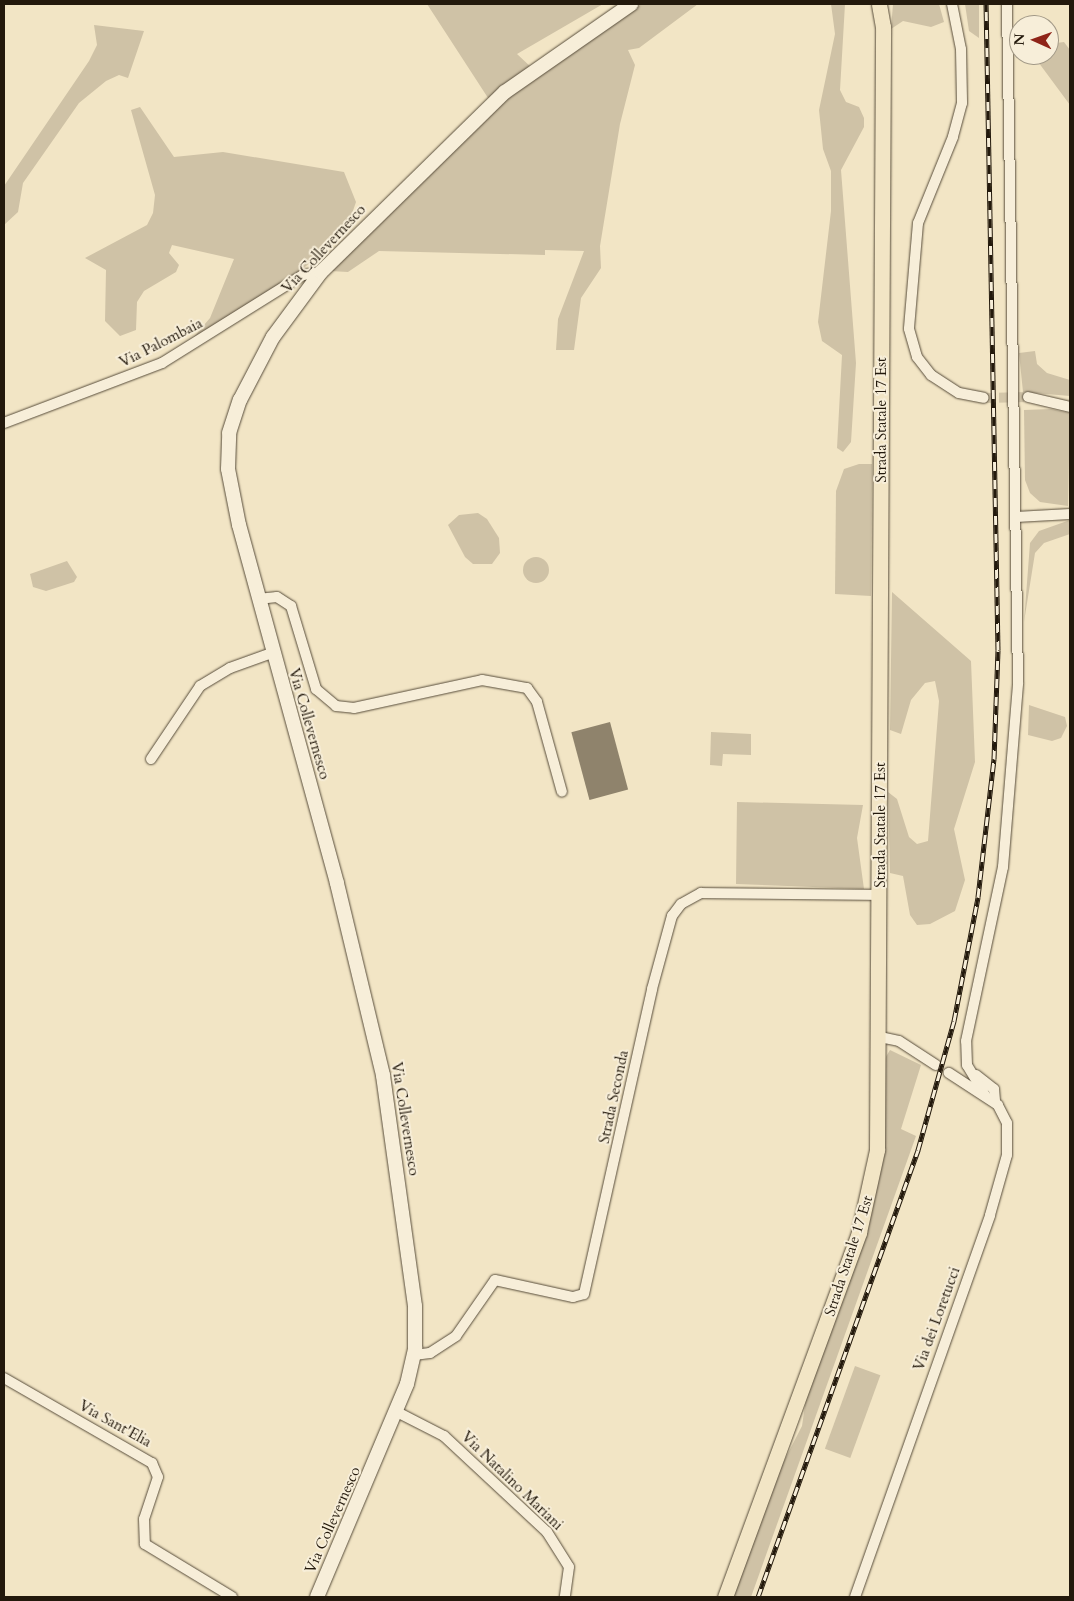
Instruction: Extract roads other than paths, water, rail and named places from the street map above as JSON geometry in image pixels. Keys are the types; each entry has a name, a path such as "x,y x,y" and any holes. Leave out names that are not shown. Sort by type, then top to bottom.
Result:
{"main road":[{"name":"Strada Statale 17 Est","path":"879,4 883,27"},
{"name":"Strada Statale 17 Est","path":"725,1597 864,1215 878,1141 881,895 883,27 887,4"}],"street":[{"name":"Via Collevernesco","path":"317,1597 397,1412 414,1355 413,1289 386,1092 331,860 272,653 230,485 228,433 240,400 273,337 321,272 496,100 631,4"},
{"path":"952,4 961,49 962,103 953,137 918,223 909,329 917,357 931,375 959,393 984,398"},
{"path":"984,1095 967,1065 966,1037 991,930 1010,811 1018,683 1006,4"},
{"name":"Via Palombaia","path":"4,423 162,363 303,275 321,272"},
{"path":"1028,397 1070,407"},
{"path":"1016,517 1070,514"},
{"path":"258,599 280,598 291,606 316,689 336,706 354,708 482,680 507,681 527,688 537,702 562,792"},
{"path":"151,759 200,686 222,672 272,653"},
{"name":"Strada Seconda","path":"414,1355 432,1352 456,1336 495,1280 573,1297 584,1294 652,989 672,916 681,904 701,893 881,895"},
{"path":"880,1037 899,1041 936,1065"},
{"name":"Via dei Loretucci","path":"855,1597 1001,1182 1008,1134 995,1101 994,1089 967,1065"},
{"path":"949,1073 995,1101"},
{"name":"Via Sant'Elia","path":"4,1378 152,1463 158,1477 144,1519 145,1544 232,1597"},
{"name":"Via Natalino Mariani","path":"397,1412 444,1436 547,1532 569,1567 565,1597"}],"tunnel":[{"path":"984,398 1028,397"}],"railway":[{"path":"758,1597 918,1150 954,1021 978,897 994,759 998,650 986,4"}]}
